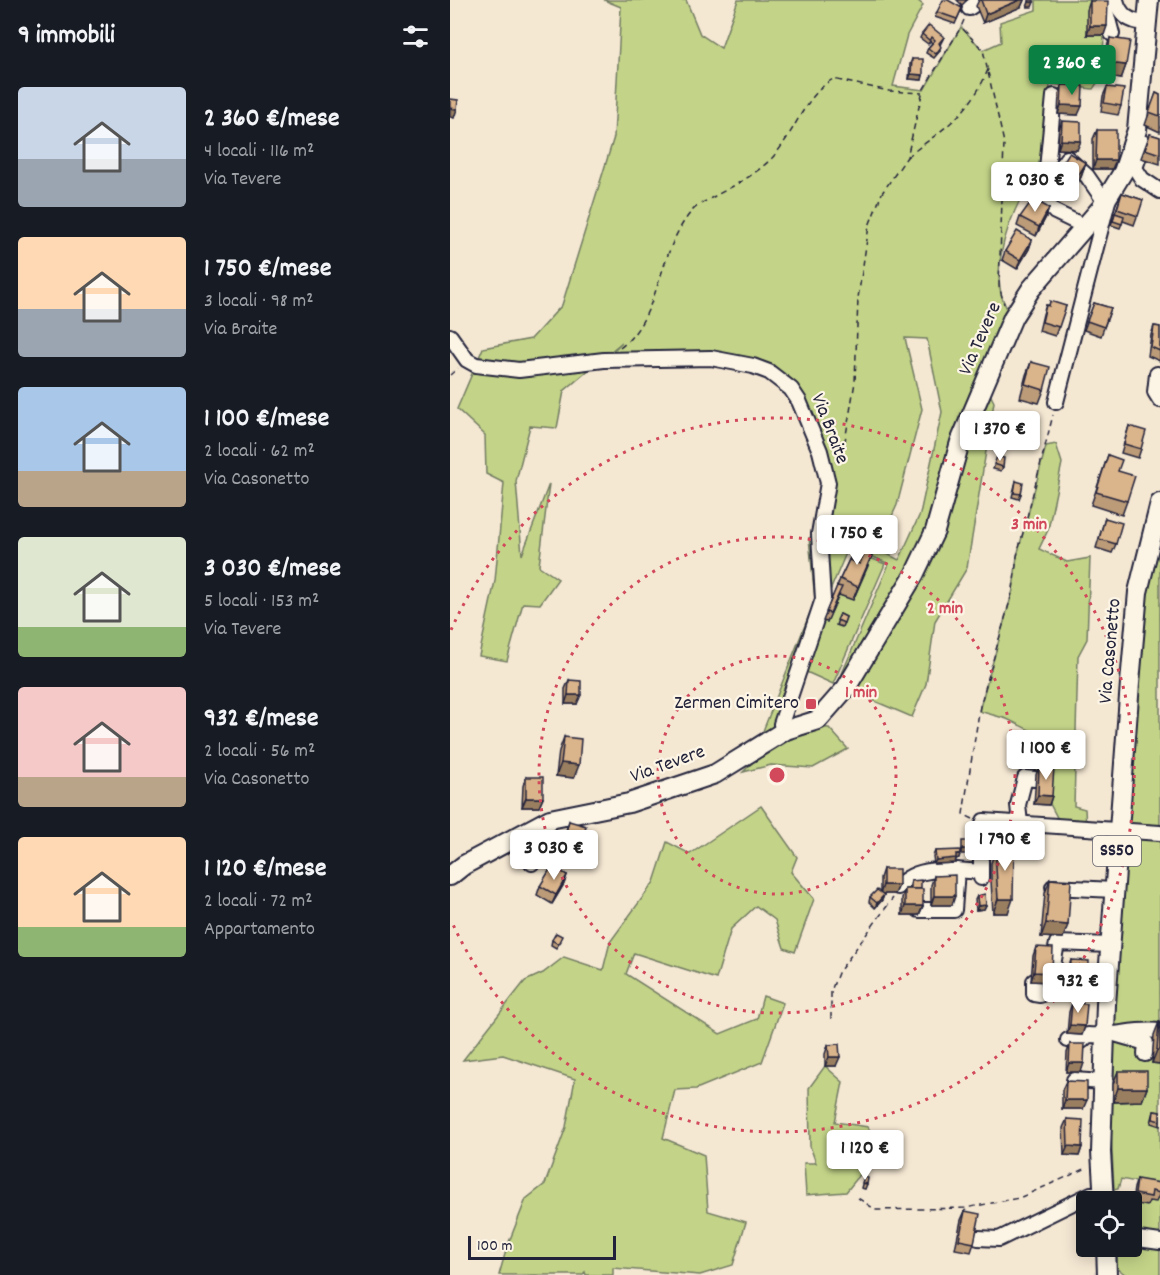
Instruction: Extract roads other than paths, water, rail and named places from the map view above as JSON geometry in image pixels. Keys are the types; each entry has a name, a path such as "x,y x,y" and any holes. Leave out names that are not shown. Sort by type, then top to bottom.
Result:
{"main road":[{"name":"Via Tevere","path":"450,876 464,865 550,819 629,803 715,774 783,732 818,720 846,688 914,574 935,531 960,442 1013,317 1031,289 1086,227 1123,172 1144,100 1146,23 1149,0"},
{"name":"Via Casonetto","path":"1104,1191 1103,1082 1110,1035 1107,982 1138,592 1157,528 1160,502"},
{"path":"1106,1257 1107,1275"}],"street":[{"path":"969,8 981,0"},
{"path":"1103,0 1112,34"},
{"path":"1116,0 1119,12 1131,20 1146,23"},
{"path":"1054,96 1044,200 1049,207 1086,227"},
{"path":"1134,140 1144,143 1136,168 1142,179 1160,192"},
{"path":"1045,190 1067,158 1107,198 1056,402"},
{"name":"Via Braite","path":"450,336 467,360 476,365 519,370 604,360 729,359 769,372 791,389 799,401 826,468 826,500 819,534 823,599 781,724 783,732"},
{"path":"1157,374 1155,392 1160,400"},
{"path":"1020,823 1018,805 1025,778 1035,778"},
{"path":"532,863 550,819"},
{"path":"898,886 904,880 931,871 957,870 981,875 981,830 984,821 1160,832"},
{"path":"920,910 954,910 957,870"},
{"path":"1053,886 1114,890"},
{"path":"1034,981 1034,994 1040,995 1049,988 1057,943 1110,945"},
{"path":"1086,981 1107,982"},
{"path":"1068,1041 1082,1041 1088,1035 1110,1035 1142,1029 1160,1031"},
{"path":"1110,1035 1146,1043 1144,1054"},
{"path":"1074,1080 1103,1082"},
{"path":"978,1238 999,1239 1076,1201"},
{"path":"1142,1240 1160,1242"}],"place":[{"name":"Zermen Cimitero","path":"811,704"}]}
